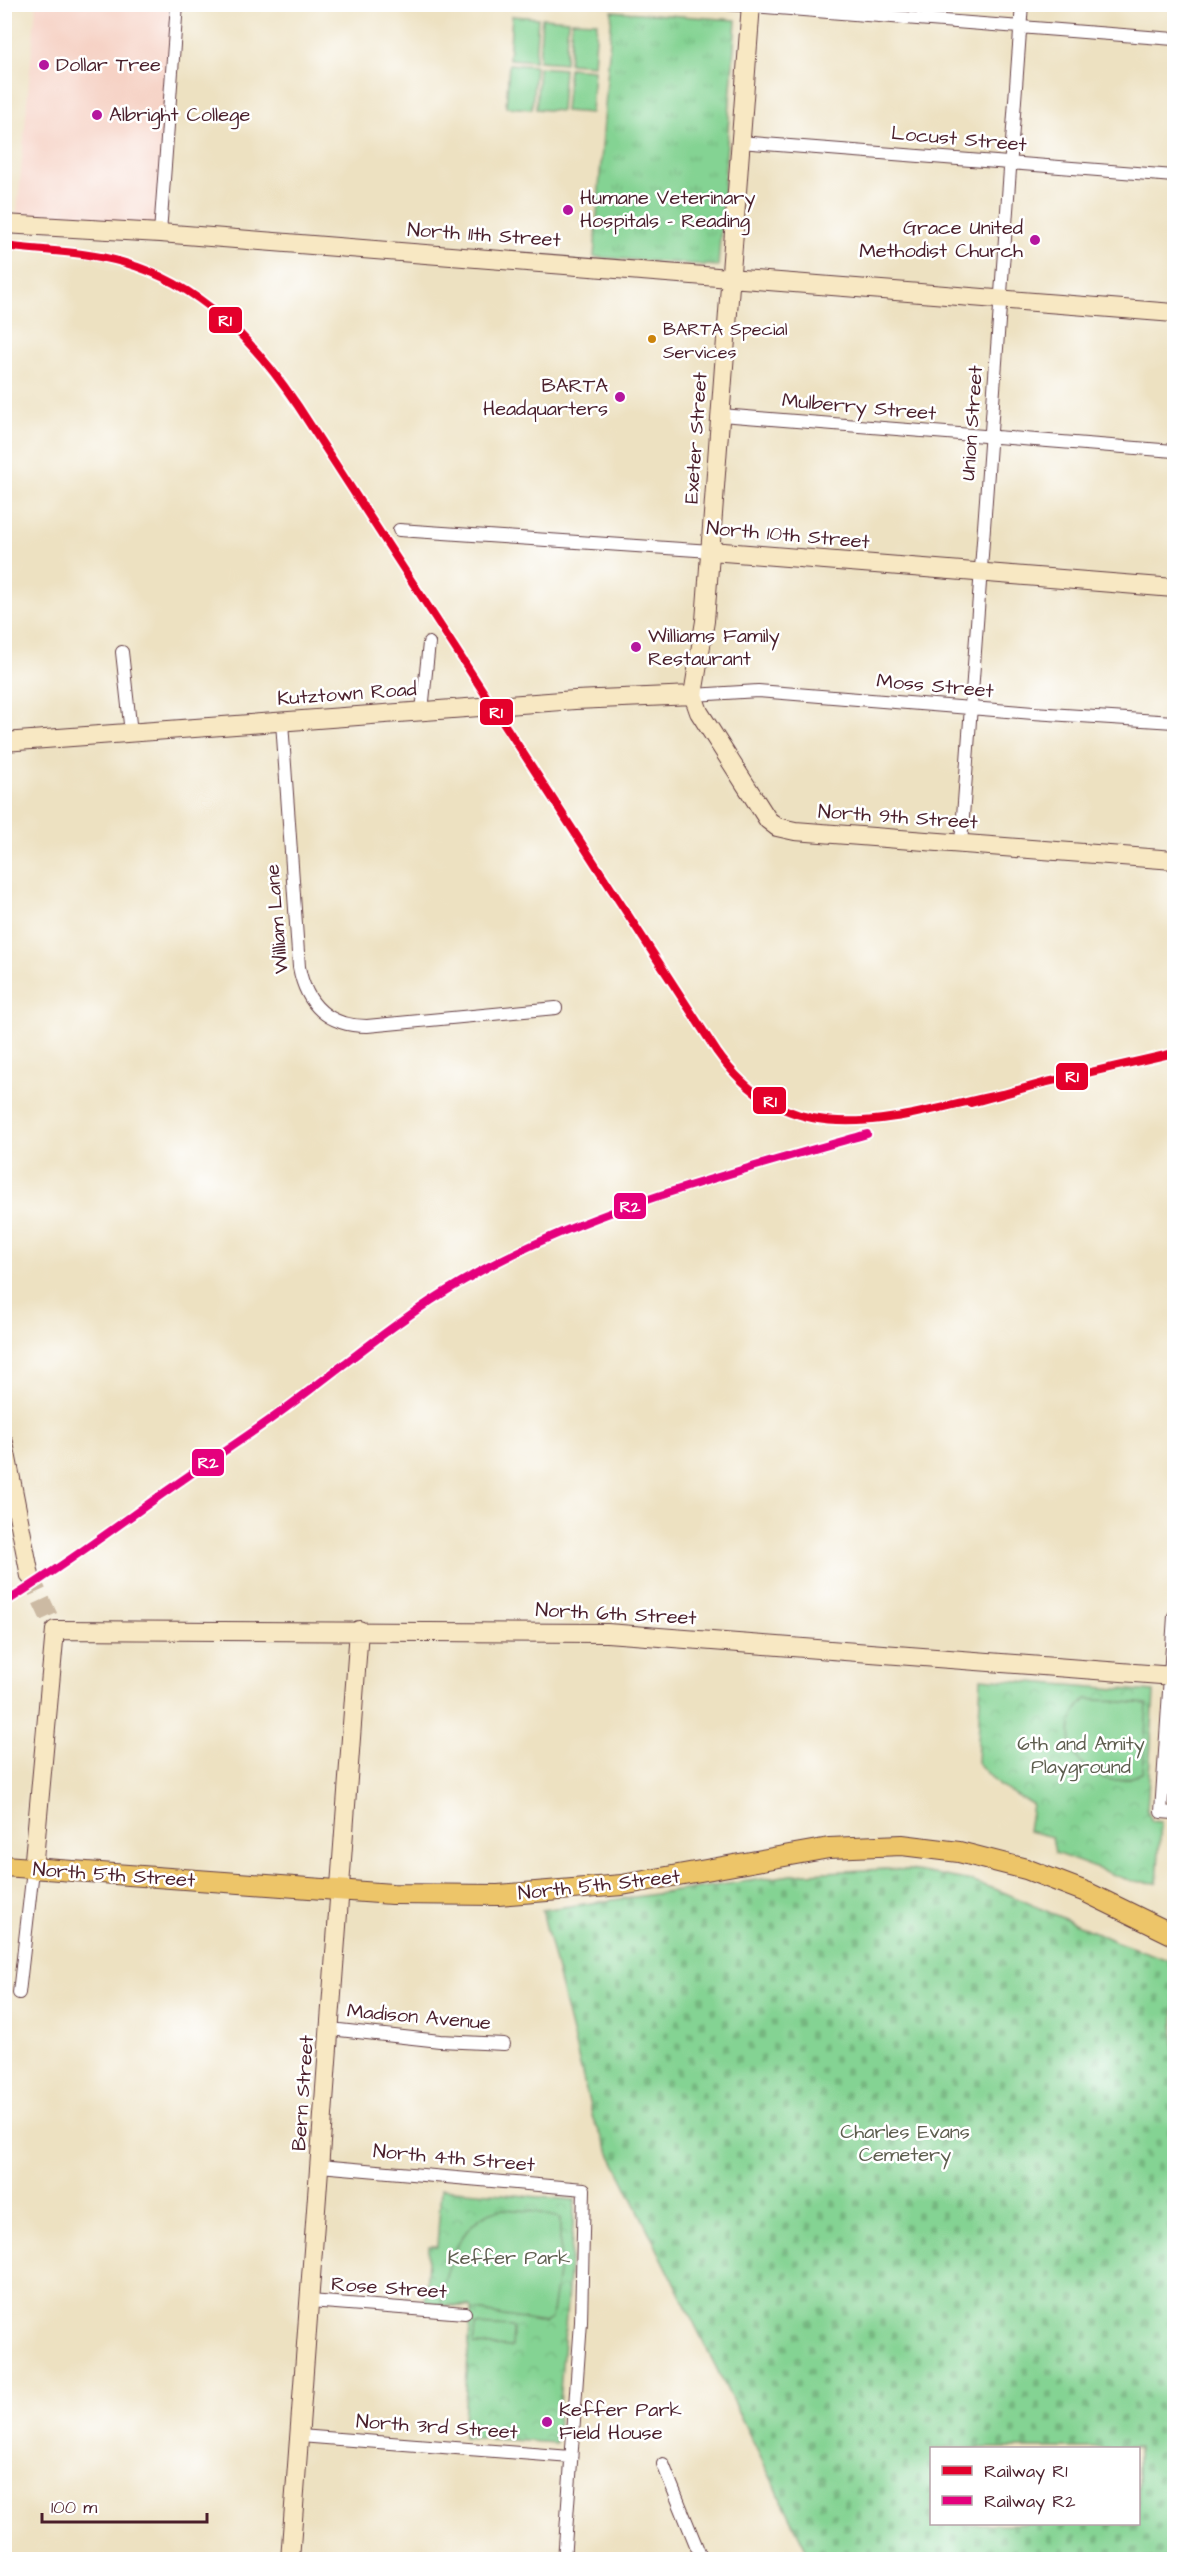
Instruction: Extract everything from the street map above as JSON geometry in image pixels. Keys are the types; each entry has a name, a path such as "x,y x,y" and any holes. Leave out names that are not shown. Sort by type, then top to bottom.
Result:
{"main road":[{"name":"North 5th Street","path":"4,1866 33,1870 442,1896 567,1891 680,1876 829,1848 902,1845 966,1853 1026,1869 1086,1892 1174,1935"}],"street":[{"path":"160,233 177,4"},
{"path":"726,4 1174,39"},
{"name":"Union Street","path":"961,844 1022,4"},
{"name":"Exeter Street","path":"693,695 705,621 711,551 751,5"},
{"name":"Locust Street","path":"740,142 1174,176"},
{"name":"North 11th Street","path":"4,224 160,233 1174,313"},
{"name":"Mulberry Street","path":"721,415 1174,451"},
{"name":"North 10th Street","path":"399,530 711,551 1174,588"},
{"path":"422,711 429,643"},
{"path":"122,652 131,733"},
{"name":"Moss Street","path":"693,695 758,691 1174,722"},
{"name":"Kutztown Road","path":"4,742 575,700 693,695"},
{"name":"North 9th Street","path":"693,695 699,712 773,825 795,831 1174,860"},
{"name":"William Lane","path":"282,722 299,967 301,981 316,1008 346,1024 367,1026 556,1008"},
{"path":"4,1443 30,1576"},
{"path":"1174,1616 1172,1676 1161,1812 1174,1813"},
{"name":"North 6th Street","path":"33,1870 55,1630 607,1633 1172,1676"},
{"name":"Bern Street","path":"290,2559 359,1630"},
{"path":"19,1993 33,1870"},
{"name":"Madison Avenue","path":"330,2029 440,2041 504,2044"},
{"name":"North 4th Street","path":"320,2166 584,2189 581,2322 571,2457"},
{"name":"Rose Street","path":"310,2301 465,2313"},
{"name":"North 3rd Street","path":"300,2436 571,2457"},
{"path":"564,2559 571,2457"},
{"path":"663,2464 702,2559"}],"shaded area":[{"path":"1013,4 1012,14 870,5"},
{"name":"Albright College","path":"36,5 177,5 160,233 16,225"}],"green space":[{"path":"612,11 736,20 718,266 594,257"},
{"path":"512,16 538,18 535,61 509,59"},
{"path":"542,18 568,20 565,63 539,61"},
{"path":"572,21 597,22 594,65 569,63"},
{"path":"509,64 535,66 532,109 506,107"},
{"path":"539,67 564,69 561,111 536,109"},
{"path":"569,68 594,70 591,113 565,111"},
{"name":"6th and Amity Playground","path":"981,1678 1154,1692 1147,1810 1152,1821 1161,1822 1157,1883 1131,1881 1055,1853 1052,1837 1028,1831 1032,1804 999,1786 977,1762"},
{"path":"1086,1699 1147,1704 1143,1772 1124,1779 1106,1779 1091,1773 1080,1761 1072,1747 1070,1731 1075,1714"},
{"name":"Charles Evans Cemetery","path":"910,1870 967,1880 1003,1892 1117,1942 1174,1962 1174,2559 811,2559 593,2119 542,1910 806,1873"},
{"name":"Keffer Park","path":"441,2189 575,2200 556,2443 463,2437 471,2307 425,2304 429,2246 437,2246"},
{"path":"502,2209 531,2211 560,2218 560,2260 551,2319 544,2323 471,2310 471,2306 441,2305 451,2260 465,2233 488,2214"},
{"path":"476,2325 513,2327 512,2347 474,2345"}],"tunnel":[{"path":"30,1576 55,1630"}],"rail line":[{"name":"R1","path":"4,246 93,256 122,262 150,272 201,300 223,318 263,359 298,406 717,1052 747,1085 779,1107 813,1118 848,1121 885,1119 1002,1094"},
{"name":"R1","path":"971,1103 1043,1083 1174,1053"},
{"name":"R2","path":"4,1603 67,1562 271,1419 388,1331 461,1282 509,1256 608,1214 711,1179 867,1134"}],"place":[{"name":"Dollar Tree","path":"44,65"},
{"name":"Albright College","path":"97,115"},
{"name":"Humane Veterinary Hospitals – Reading","path":"568,210"},
{"name":"Grace United Methodist Church","path":"1035,240"},
{"name":"BARTA Special Services","path":"652,339"},
{"name":"BARTA Headquarters","path":"620,397"},
{"name":"Williams Family Restaurant","path":"636,647"},
{"name":"Keffer Park Field House","path":"547,2422"}]}
